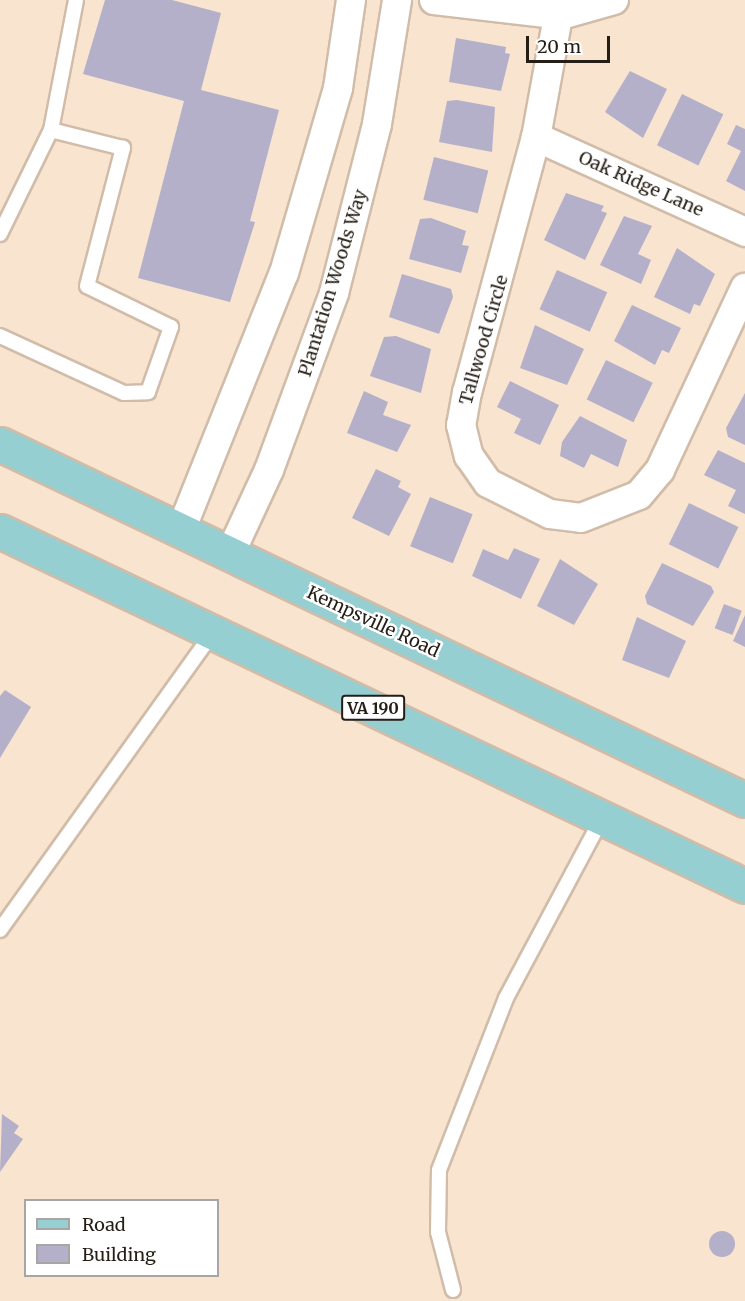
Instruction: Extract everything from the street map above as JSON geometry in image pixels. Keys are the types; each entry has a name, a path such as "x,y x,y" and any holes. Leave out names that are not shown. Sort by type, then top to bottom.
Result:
{"main road":[{"name":"Kempsville Road","path":"0,444 745,800"},
{"name":"VA 190","path":"0,531 745,886"}],"street":[{"path":"181,530 219,446 284,273 338,88 351,0"},
{"name":"Plantation Woods Way","path":"230,554 269,470 334,293 377,124 397,0"},
{"path":"434,0 561,7 614,0"},
{"name":"Tallwood Circle","path":"561,7 536,137 461,425 469,456 488,483 550,514 581,518 639,495 660,470 745,288"},
{"name":"Oak Ridge Lane","path":"536,137 745,232"}],"lane":[{"path":"0,234 51,130 76,0"},
{"path":"0,336 124,393 148,393 171,327 87,286 123,148 51,130"},
{"path":"0,930 213,633"},
{"path":"453,1290 438,1232 439,1170 506,998 602,818"}],"building":[{"path":"105,0 172,0 221,13 201,90 279,110 250,221 255,222 230,302 138,278 184,101 83,74"},
{"path":"456,38 506,47 505,53 510,54 501,91 449,82"},
{"path":"630,71 667,89 643,138 605,112"},
{"path":"682,94 723,114 698,165 657,145"},
{"path":"457,100 495,107 492,152 439,142 447,101"},
{"path":"736,125 745,129 745,191 726,181 741,151 727,144"},
{"path":"434,157 488,171 478,213 423,200"},
{"path":"566,193 604,206 601,211 607,213 585,260 544,240"},
{"path":"624,216 652,226 638,254 651,260 641,284 600,265"},
{"path":"431,218 466,231 462,245 469,246 461,273 409,259 420,219"},
{"path":"677,248 715,274 700,306 694,304 690,314 654,297"},
{"path":"557,270 607,292 590,332 540,309"},
{"path":"402,274 451,289 453,297 439,334 389,317"},
{"path":"632,305 681,328 669,353 662,350 655,365 614,341"},
{"path":"535,325 584,349 567,385 520,368"},
{"path":"396,336 431,349 421,393 370,376 384,337"},
{"path":"606,360 653,383 633,422 587,400"},
{"path":"510,381 559,405 540,445 514,433 521,419 497,407"},
{"path":"364,391 388,402 383,415 411,425 397,452 347,433"},
{"path":"745,393 745,445 728,437 726,428"},
{"path":"580,416 627,440 618,467 591,454 584,468 560,456 562,442"},
{"path":"718,450 745,463 745,514 728,506 736,490 704,475"},
{"path":"376,469 401,481 398,487 411,494 389,536 352,518"},
{"path":"430,497 473,514 453,563 410,546"},
{"path":"689,503 738,527 718,568 669,544"},
{"path":"514,548 540,559 521,599 472,576 483,549 508,560"},
{"path":"560,559 598,584 574,625 537,606"},
{"path":"662,563 711,586 714,592 693,626 647,604 645,596"},
{"path":"724,604 742,611 732,635 715,628"},
{"path":"745,615 745,647 733,641"},
{"path":"637,617 686,641 669,678 622,660"},
{"path":"5,690 31,707 0,758 0,696"},
{"path":"2,1114 19,1126 14,1133 23,1139 0,1172"},
{"path":"722,1231 731,1235 735,1244 731,1253 722,1257 713,1253 709,1244 713,1235"}]}
